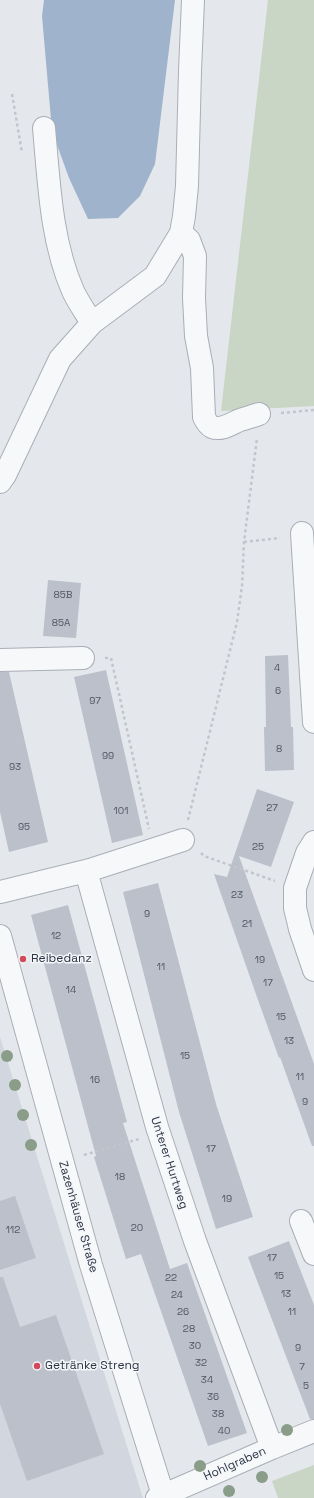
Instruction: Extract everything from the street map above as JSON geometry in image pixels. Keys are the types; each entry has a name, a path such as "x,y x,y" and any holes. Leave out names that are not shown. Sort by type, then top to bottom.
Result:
{"street":[{"path":"0,482 5,475 60,359 92,323 155,276 181,233 188,186 193,0"},
{"path":"44,128 51,202 58,247 73,291 92,323"},
{"path":"181,233 189,240 195,256 196,336 202,368 204,417 208,424 212,427 218,428 231,425 239,420 259,414"},
{"path":"302,533 314,722"},
{"path":"0,660 82,658"},
{"path":"0,892 86,871 183,840"},
{"path":"314,842 307,853 295,888 295,908 300,929 314,970"},
{"name":"Unterer Hurtweg","path":"86,871 159,1134 195,1240 272,1448"},
{"name":"Zazenhäuser Straße","path":"0,936 91,1265 161,1497"},
{"path":"301,1221 314,1254"},
{"name":"Hohlgraben","path":"161,1497 314,1431"}],"path":[{"path":"295,888 204,856 183,840 237,622 242,586 244,542 259,414 314,410"},
{"path":"82,658 111,658 150,831"},
{"path":"62,1161 159,1134"}],"shaded area":[{"path":"0,1037 143,1498 0,1498"}],"green space":[{"path":"268,0 314,0 314,406 221,411"},
{"path":"314,1465 314,1498 278,1498 272,1481"}],"water":[{"path":"44,0 175,0 155,164 140,196 118,218 88,219 69,178 52,131 42,16"}],"building":[{"path":"48,580 81,583 76,638 43,636"},
{"path":"288,655 291,727 293,727 294,770 265,771 265,656"},
{"path":"106,670 143,835 112,843 74,677"},
{"path":"0,672 9,672 48,842 9,852 0,812"},
{"path":"257,789 294,802 271,867 239,856 314,1064 314,1146 312,1146 280,1057 279,1058 214,874 227,877"},
{"path":"158,883 216,1104 253,1217 216,1229 179,1112 123,892"},
{"path":"68,905 127,1122 123,1123 170,1269 187,1263 247,1433 208,1446 141,1254 126,1259 94,1157 96,1156 31,915"},
{"path":"15,1196 36,1258 0,1270 0,1201"},
{"path":"289,1241 314,1305 314,1419 310,1419 248,1257"},
{"name":"Getränke Streng","path":"0,1277 3,1277 20,1327 56,1315 104,1454 27,1481 0,1404"}],"place":[{"name":"Reibedanz","path":"23,959"},
{"name":"Getränke Streng","path":"37,1366"}]}
